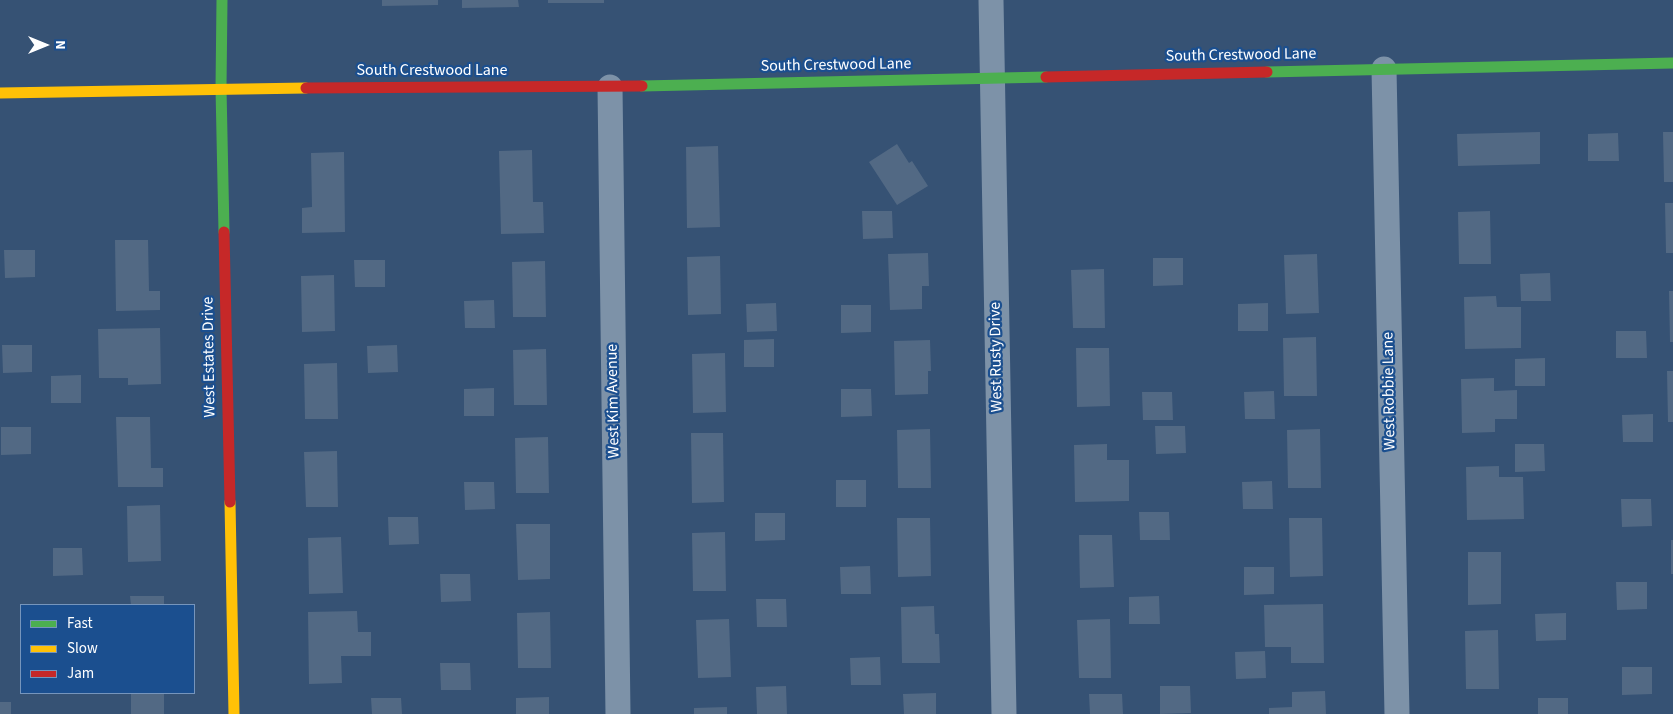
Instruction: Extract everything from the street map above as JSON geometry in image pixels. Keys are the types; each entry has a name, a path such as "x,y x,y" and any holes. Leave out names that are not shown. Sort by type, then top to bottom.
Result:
{"street":[{"name":"West Estates Drive","path":"222,0 221,88 234,714"},
{"name":"West Rusty Drive","path":"991,0 1004,714"},
{"name":"South Crestwood Lane","path":"0,93 221,88 610,87 1673,63"},
{"name":"West Robbie Lane","path":"1384,69 1397,714"},
{"name":"West Kim Avenue","path":"610,87 618,714"}],"building":[{"path":"382,0 438,0 438,5 382,6"},
{"path":"462,0 518,0 519,7 462,8"},
{"path":"548,0 604,0 604,3 548,3"},
{"path":"1540,132 1540,164 1458,166 1457,134"},
{"path":"1663,132 1673,132 1673,182 1664,182"},
{"path":"1618,133 1619,161 1588,161 1588,134"},
{"path":"897,144 909,163 912,161 928,186 897,205 869,162"},
{"path":"718,146 720,227 687,228 686,147"},
{"path":"532,150 533,202 543,202 544,233 501,234 499,151"},
{"path":"344,152 345,232 302,233 302,208 312,207 311,153"},
{"path":"1665,203 1673,203 1673,253 1666,253"},
{"path":"862,211 892,211 893,238 863,239"},
{"path":"1490,211 1491,264 1459,264 1458,212"},
{"path":"115,240 148,240 149,291 160,291 160,310 116,311"},
{"path":"4,250 35,250 35,277 5,278"},
{"path":"928,253 929,286 922,286 922,309 890,310 888,254"},
{"path":"1317,254 1319,313 1286,314 1284,255"},
{"path":"720,256 721,314 688,315 687,257"},
{"path":"1153,258 1183,258 1183,285 1153,286"},
{"path":"354,260 385,260 385,287 355,287"},
{"path":"545,261 546,317 513,317 512,262"},
{"path":"1104,269 1105,328 1073,328 1071,270"},
{"path":"1550,273 1551,301 1521,301 1520,274"},
{"path":"334,275 335,331 302,332 301,276"},
{"path":"1669,291 1673,291 1673,342 1670,342"},
{"path":"1496,296 1497,307 1521,307 1521,348 1465,349 1464,297"},
{"path":"494,300 495,328 465,328 464,301"},
{"path":"776,303 777,331 747,332 746,304"},
{"path":"1268,303 1268,331 1238,331 1238,304"},
{"path":"841,305 871,305 871,332 841,333"},
{"path":"160,328 161,384 128,385 128,378 99,378 98,329"},
{"path":"1616,331 1646,331 1647,358 1616,358"},
{"path":"1316,337 1317,396 1284,396 1283,338"},
{"path":"774,339 774,367 744,367 744,340"},
{"path":"930,340 931,371 928,371 928,394 895,395 894,341"},
{"path":"2,345 32,345 32,372 3,373"},
{"path":"397,345 398,372 368,373 367,346"},
{"path":"1076,348 1109,348 1110,406 1077,407"},
{"path":"546,349 547,405 514,405 513,350"},
{"path":"725,353 726,412 693,413 692,354"},
{"path":"1545,358 1545,386 1515,386 1515,359"},
{"path":"337,363 338,419 305,419 304,364"},
{"path":"1667,371 1673,371 1673,422 1668,422"},
{"path":"81,375 81,403 51,403 51,376"},
{"path":"1494,378 1494,391 1517,390 1517,419 1495,419 1495,432 1462,433 1461,379"},
{"path":"494,388 494,416 464,416 464,389"},
{"path":"841,389 871,389 872,416 841,417"},
{"path":"1274,391 1275,419 1245,419 1244,392"},
{"path":"1142,392 1172,392 1173,420 1143,420"},
{"path":"1653,414 1653,442 1623,442 1622,415"},
{"path":"116,417 150,417 151,468 163,468 163,487 118,487"},
{"path":"1155,426 1185,426 1186,453 1156,454"},
{"path":"1,427 31,427 31,454 1,455"},
{"path":"930,429 931,488 898,488 897,430"},
{"path":"1320,429 1321,488 1288,488 1287,430"},
{"path":"691,433 723,433 724,502 692,503"},
{"path":"548,437 549,493 516,493 515,438"},
{"path":"1107,444 1107,460 1129,460 1129,501 1075,502 1074,445"},
{"path":"1515,444 1544,444 1545,471 1515,472"},
{"path":"337,451 338,507 306,507 304,452"},
{"path":"1499,466 1499,477 1523,477 1524,519 1467,520 1466,467"},
{"path":"836,480 866,480 866,507 836,507"},
{"path":"1272,481 1273,509 1243,509 1242,482"},
{"path":"464,482 494,482 495,509 465,510"},
{"path":"1621,499 1651,499 1652,526 1622,527"},
{"path":"160,505 161,561 128,562 127,506"},
{"path":"1139,512 1169,512 1170,540 1140,540"},
{"path":"755,513 785,513 785,540 755,541"},
{"path":"388,517 418,517 419,544 389,545"},
{"path":"897,518 930,518 931,576 898,577"},
{"path":"1289,518 1322,518 1323,576 1290,577"},
{"path":"516,524 550,524 550,579 518,580"},
{"path":"725,532 726,591 693,591 692,533"},
{"path":"1079,535 1112,535 1114,587 1080,588"},
{"path":"341,537 343,593 309,594 308,538"},
{"path":"1671,540 1673,540 1673,574 1671,574"},
{"path":"53,548 82,548 83,575 53,576"},
{"path":"1468,552 1501,552 1501,604 1468,605"},
{"path":"870,566 871,594 841,594 840,567"},
{"path":"1244,567 1274,567 1274,594 1244,595"},
{"path":"440,574 470,574 471,601 441,602"},
{"path":"1616,582 1647,582 1647,609 1617,610"},
{"path":"130,596 164,596 164,604 131,604"},
{"path":"1159,596 1160,624 1129,624 1129,597"},
{"path":"756,599 786,599 787,627 757,627"},
{"path":"1323,604 1324,663 1291,663 1291,647 1265,647 1264,605"},
{"path":"934,606 935,634 939,634 940,663 902,663 901,607"},
{"path":"357,611 358,632 371,632 371,656 341,656 342,683 309,684 308,612"},
{"path":"550,612 551,668 518,668 517,613"},
{"path":"1566,613 1566,640 1536,641 1535,614"},
{"path":"729,619 731,677 698,678 696,620"},
{"path":"1110,619 1111,678 1079,678 1077,620"},
{"path":"1498,630 1499,689 1466,689 1465,631"},
{"path":"1265,651 1266,678 1236,679 1235,652"},
{"path":"880,657 881,685 851,685 850,658"},
{"path":"440,663 470,663 471,690 441,690"},
{"path":"1622,667 1652,667 1652,694 1622,695"},
{"path":"786,686 787,714 757,714 756,687"},
{"path":"1160,686 1190,686 1191,713 1160,714"},
{"path":"1325,691 1326,714 1269,714 1269,708 1292,707 1292,692"},
{"path":"936,693 936,714 904,714 903,694"},
{"path":"131,694 164,694 164,714 131,714"},
{"path":"1089,694 1122,694 1123,714 1090,714"},
{"path":"549,697 549,714 516,714 516,698"},
{"path":"371,698 401,698 402,714 372,714"},
{"path":"1538,698 1568,698 1568,714 1538,714"},
{"path":"0,702 11,702 11,714 0,714"},
{"path":"727,707 727,714 694,714 694,708"}],"traffic: fast":[{"path":"222,0 221,88 224,232"},
{"path":"1267,72 1673,63"},
{"path":"642,86 1046,77"}],"traffic: slow":[{"path":"0,93 306,88"},
{"path":"230,502 234,714"}],"traffic: jam":[{"path":"1046,77 1267,72"},
{"path":"306,88 642,86"},
{"path":"224,232 230,502"}]}
